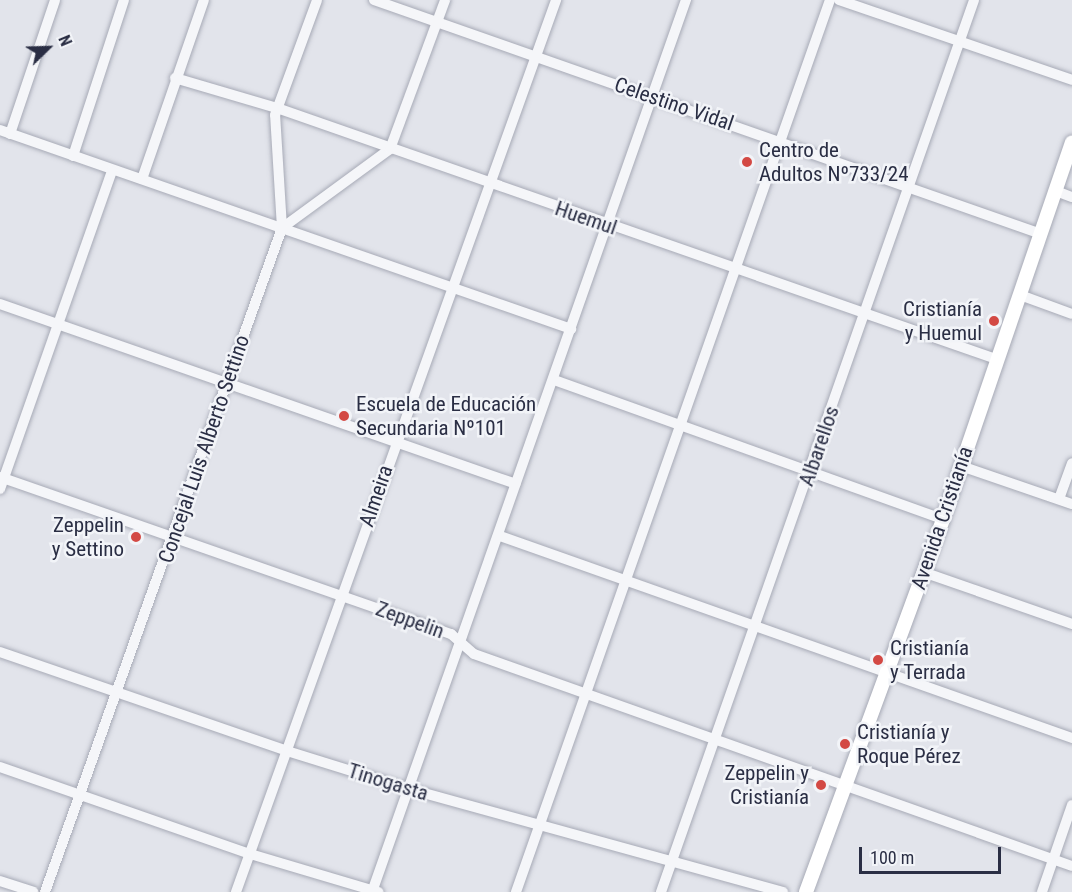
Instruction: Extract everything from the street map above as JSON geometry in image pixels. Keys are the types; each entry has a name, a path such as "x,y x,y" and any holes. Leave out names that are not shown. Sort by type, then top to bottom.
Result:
{"main road":[{"name":"Avenida Cristianía","path":"806,892 848,786 943,519 996,358 1072,142"}],"street":[{"path":"55,0 5,132 571,329"},
{"path":"73,156 124,0"},
{"path":"141,180 204,0"},
{"name":"Concejal Luis Alberto Settino","path":"45,892 174,538 226,383 282,228 277,108 317,0"},
{"name":"Celestino Vidal","path":"374,0 782,141 1041,234"},
{"path":"282,228 390,149 445,0"},
{"name":"Almeira","path":"236,892 395,442 492,184 556,0"},
{"path":"0,766 249,854 375,891 686,0"},
{"path":"516,892 830,0"},
{"path":"839,0 1072,80"},
{"name":"Albarellos","path":"662,892 974,0"},
{"name":"Huemul","path":"176,78 277,108 609,226 996,358"},
{"path":"1,481 60,325 112,171"},
{"path":"1056,191 1072,197"},
{"path":"1020,295 1072,314"},
{"path":"0,304 516,484"},
{"path":"554,380 943,519"},
{"path":"1059,500 1072,463"},
{"path":"961,466 1072,504"},
{"name":"Zeppelin","path":"1,481 451,634 474,654 1072,866"},
{"path":"500,537 1072,738"},
{"path":"923,572 1072,624"},
{"name":"Tinogasta","path":"0,652 287,751 409,789 783,892"},
{"path":"1042,892 1072,805"},
{"path":"0,881 33,892"}],"place":[{"name":"Centro de Adultos Nº733/24","path":"747,162"},
{"name":"Cristianía y Huemul","path":"994,321"},
{"name":"Escuela de Educación Secundaria Nº101","path":"344,416"},
{"name":"Zeppelin y Settino","path":"136,537"},
{"name":"Cristianía y Terrada","path":"878,660"},
{"name":"Cristianía y Roque Pérez","path":"845,744"},
{"name":"Zeppelin y Cristianía","path":"821,785"}]}
